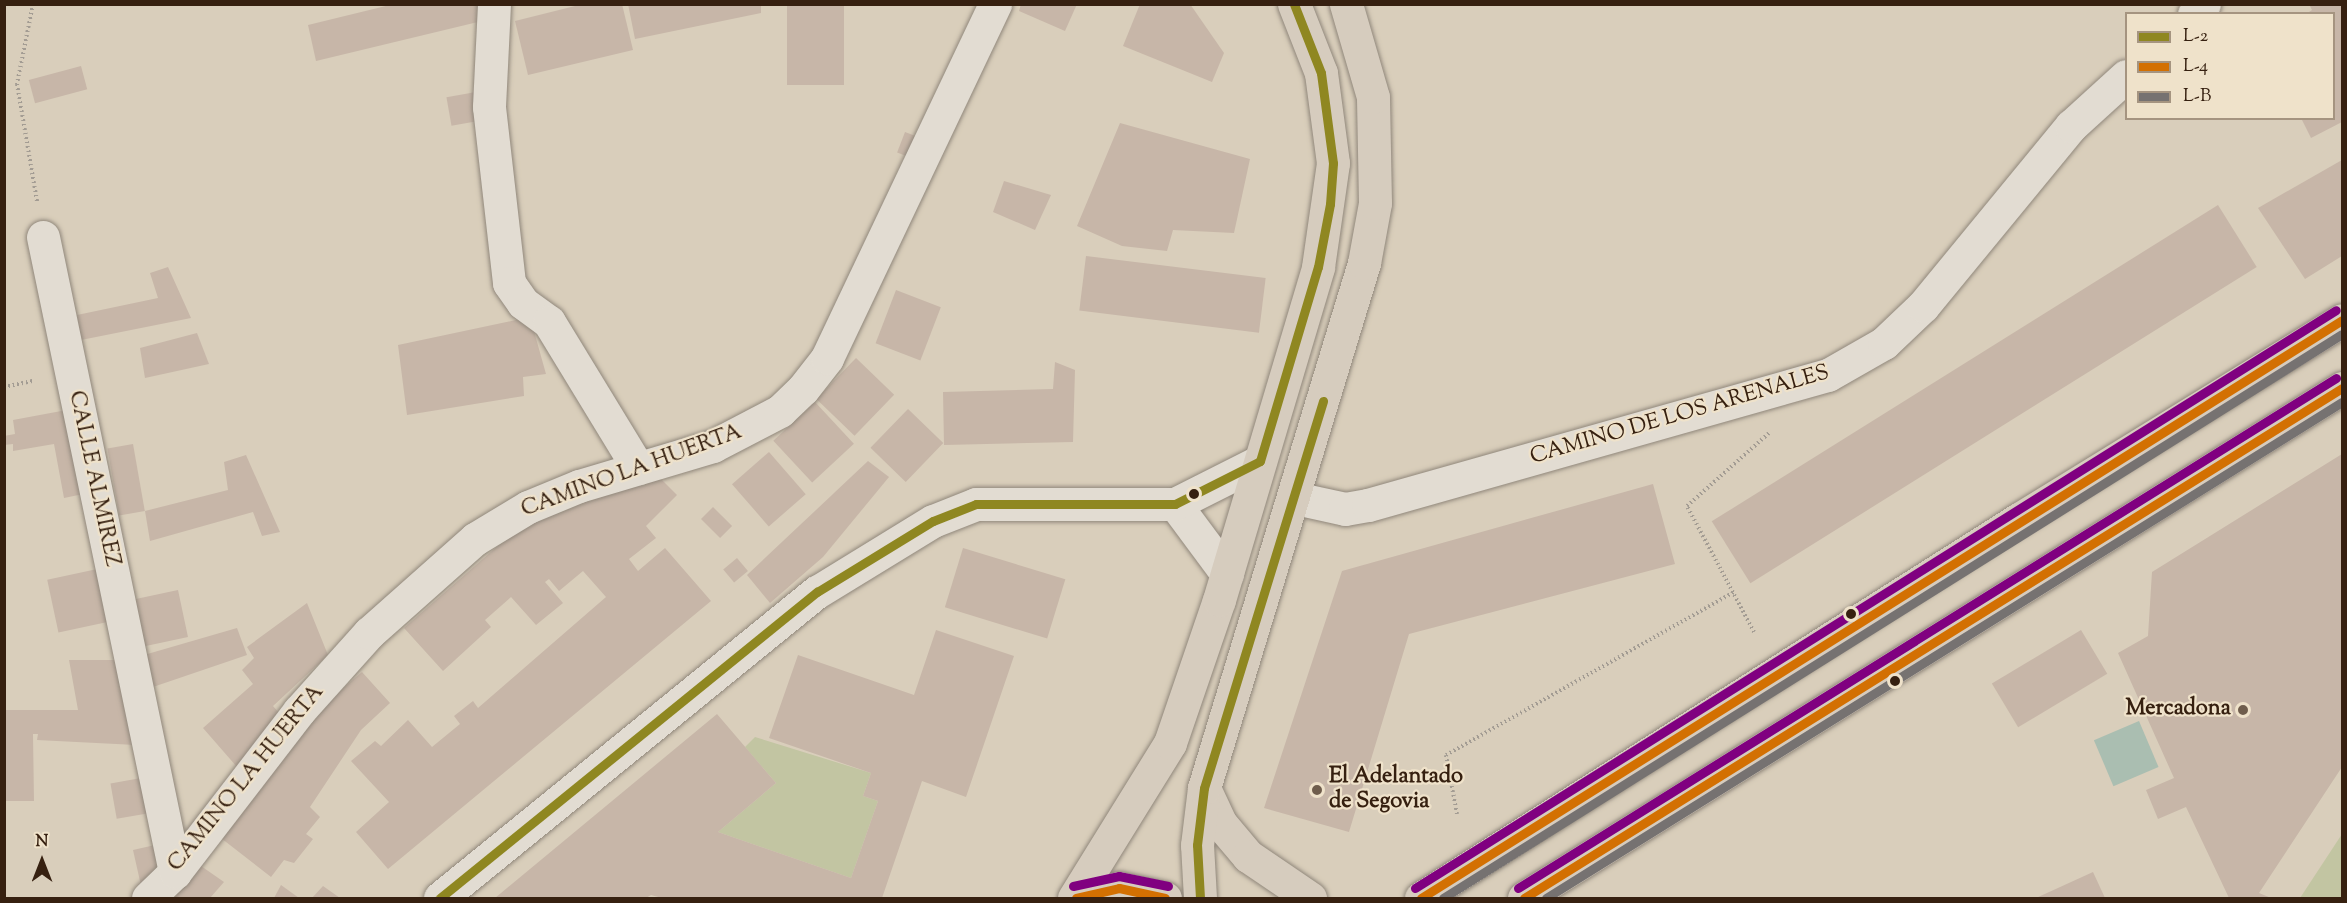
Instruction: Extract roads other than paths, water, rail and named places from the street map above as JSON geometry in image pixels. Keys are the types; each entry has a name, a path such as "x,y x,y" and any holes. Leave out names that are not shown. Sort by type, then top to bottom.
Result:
{"highway":[{"path":"1075,898 1170,743 1227,574 1318,267 1330,204 1333,163 1321,73 1294,4"},
{"path":"1200,898 1197,845 1204,788 1295,498 1364,262 1375,203 1373,97 1346,4"},
{"path":"1421,898 2019,519 2343,320"},
{"path":"1524,898 2343,388"},
{"path":"1204,788 1221,824 1248,856 1310,898"},
{"path":"1075,898 1119,888 1165,898"}],"street":[{"path":"494,4 489,107 509,283 523,303 549,322 638,468"},
{"name":"CAMINO LA HUERTA","path":"148,898 175,872 299,711 369,633 475,538 528,507 638,468 713,446 751,429 803,389 827,358 995,4"},
{"name":"CAMINO DE LOS ARENALES","path":"1295,498 1355,508 1828,375 1884,343 1923,306 2071,126 2125,78"},
{"name":"CALLE ALMIREZ","path":"43,237 175,872"},
{"path":"440,898 817,592 906,535 976,504 1174,504 1260,461"},
{"path":"1174,504 1227,574"}],"place":[{"name":"Mercadona","path":"2243,710"},
{"name":"El Adelantado de Segovia","path":"1317,790"}]}
